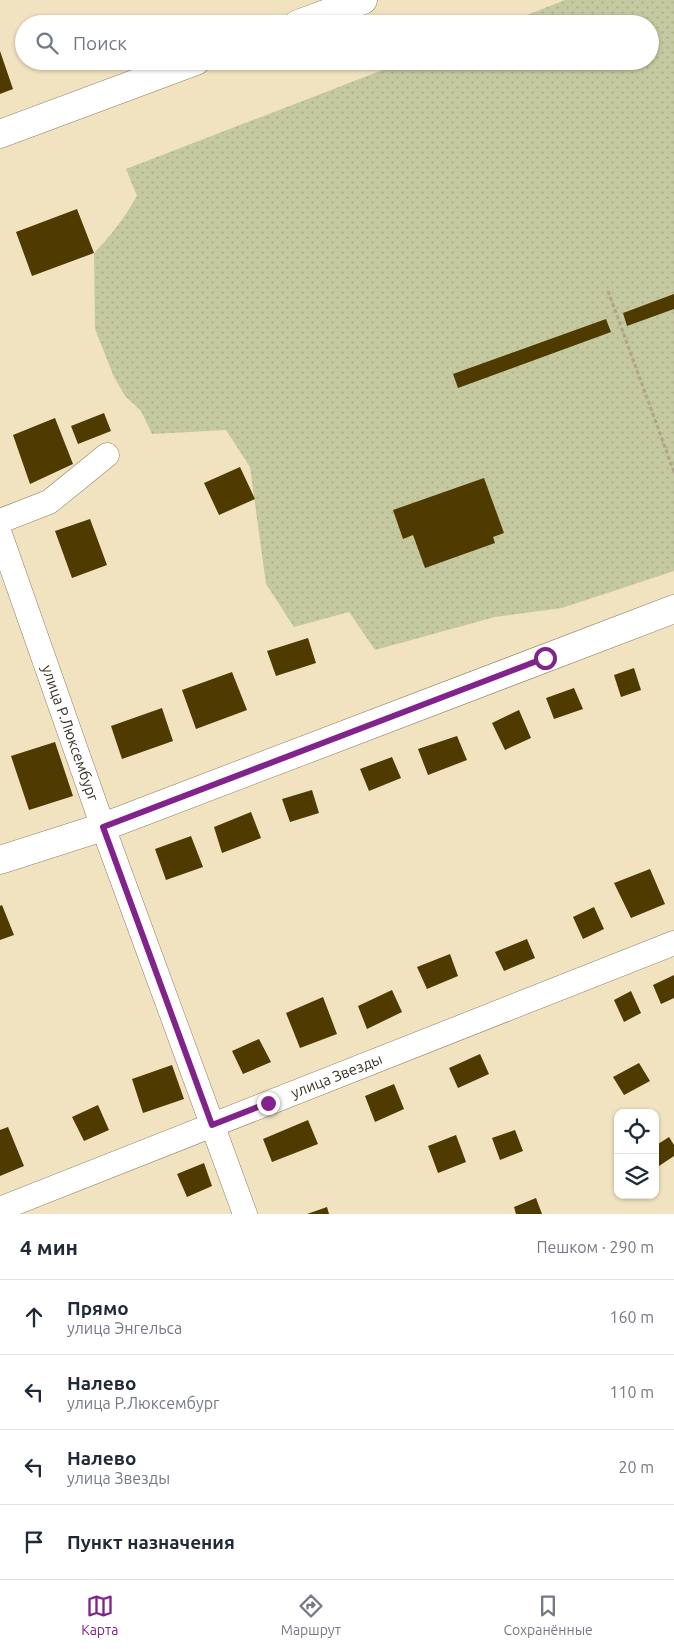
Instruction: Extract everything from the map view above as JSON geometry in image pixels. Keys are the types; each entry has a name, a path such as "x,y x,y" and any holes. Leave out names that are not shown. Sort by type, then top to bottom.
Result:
{"street":[{"path":"312,15 325,7 363,0"},
{"path":"0,134 172,70"},
{"path":"0,521 49,502 107,455"},
{"name":"улица Р.Люксембург","path":"0,534 103,827 245,1214"},
{"path":"0,860 103,827 674,609"},
{"name":"улица Звезды","path":"0,1209 674,943"}],"path":[{"path":"608,291 674,472"}],"green space":[{"path":"565,0 674,0 674,571 562,608 495,617 375,650 349,612 294,627 266,584 250,467 226,430 152,434 141,411 125,396 114,377 95,329 94,253 117,226 137,196 126,169 383,70 659,70 659,15 527,15"}],"building":[{"path":"0,51 13,89 0,94"},
{"path":"77,209 94,253 32,276 16,232"},
{"path":"674,294 674,309 627,326 623,313"},
{"path":"606,319 611,332 458,388 453,374"},
{"path":"104,413 111,431 78,444 71,426"},
{"path":"55,418 73,464 30,484 13,435"},
{"path":"240,467 255,499 219,515 204,483"},
{"path":"484,478 504,533 493,537 495,543 425,568 413,535 403,539 393,510"},
{"path":"90,519 107,565 72,578 55,531"},
{"path":"308,638 316,663 276,676 267,651"},
{"path":"634,668 641,690 621,697 614,675"},
{"path":"232,672 247,710 196,729 182,690"},
{"path":"574,688 583,709 554,719 546,698"},
{"path":"162,708 173,741 122,759 111,726"},
{"path":"519,710 531,738 505,750 492,723"},
{"path":"457,736 467,760 428,775 418,749"},
{"path":"55,742 73,796 29,810 11,756"},
{"path":"392,757 401,778 369,791 360,769"},
{"path":"312,790 319,813 290,822 282,799"},
{"path":"251,812 261,838 222,853 214,827"},
{"path":"191,836 203,867 166,880 155,849"},
{"path":"650,869 665,904 631,918 614,883"},
{"path":"2,905 14,935 0,940 0,906"},
{"path":"594,907 604,929 583,939 573,917"},
{"path":"527,939 535,958 504,971 495,952"},
{"path":"450,954 458,976 427,989 417,967"},
{"path":"674,975 674,998 661,1004 653,985"},
{"path":"392,990 402,1012 367,1029 358,1006"},
{"path":"631,991 641,1013 624,1022 614,1000"},
{"path":"323,997 337,1034 300,1048 286,1013"},
{"path":"259,1039 271,1062 243,1074 232,1051"},
{"path":"480,1054 489,1074 458,1088 449,1068"},
{"path":"639,1063 650,1081 624,1095 613,1077"},
{"path":"172,1065 184,1099 143,1113 132,1079"},
{"path":"394,1084 404,1109 375,1122 365,1096"},
{"path":"98,1105 109,1130 84,1141 72,1117"},
{"path":"308,1120 318,1144 272,1162 263,1139"},
{"path":"8,1127 24,1166 0,1176 0,1130"},
{"path":"515,1130 523,1151 500,1160 492,1138"},
{"path":"456,1135 466,1162 438,1173 428,1146"},
{"path":"669,1137 674,1145 674,1156 659,1166 659,1154 659,1143"},
{"path":"204,1163 212,1186 187,1197 177,1174"},
{"path":"536,1198 542,1214 516,1214 514,1207"},
{"path":"327,1207 329,1214 307,1214"}],"route":[{"path":"268,1103 212,1125 103,827 545,658"}]}
